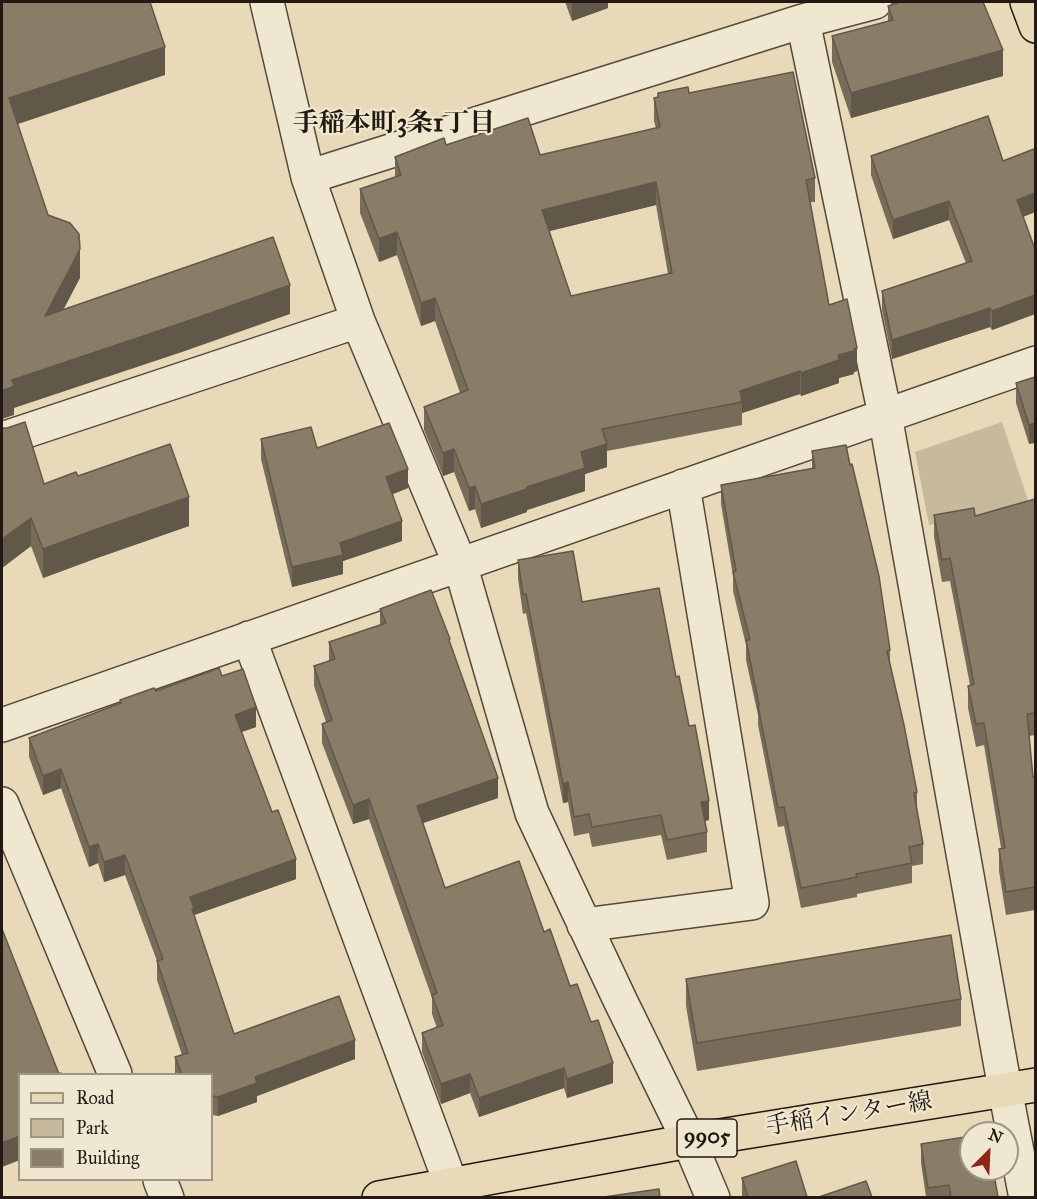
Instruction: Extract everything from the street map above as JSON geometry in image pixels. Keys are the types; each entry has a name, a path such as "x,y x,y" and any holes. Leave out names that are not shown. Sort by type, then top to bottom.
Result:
{"main road":[{"path":"1027,2 1035,26"},
{"name":"手稲インター線","path":"379,1197 454,1191 689,1141 1020,1087"}],"street":[{"path":"267,2 308,177 358,321 460,564 532,813 689,1141 713,1197"},
{"path":"308,177 803,21 875,2"},
{"path":"803,21 1020,1087 1026,1197"},
{"path":"2,439 358,321"},
{"path":"2,725 1035,363"},
{"path":"584,925 752,903 683,486"},
{"path":"249,638 454,1191"},
{"path":"2,804 115,1073"},
{"path":"161,1181 167,1197"}],"green space":[{"path":"1002,422 1030,506 929,525 915,452"}],"building":[{"path":"2,2 150,2 165,47 9,98 48,215 70,223 79,234 80,249 45,316 273,237 290,285 12,380 14,386 2,391"},
{"path":"900,2 983,2 1003,50 851,93 832,36 893,20 888,6"},
{"path":"793,72 815,178 806,180 829,305 847,299 857,348 838,355 839,360 740,391 742,402 602,429 607,444 581,452 585,468 481,504 475,486 469,488 454,449 443,453 424,407 468,390 435,298 421,303 397,232 379,239 360,189 401,175 395,157 444,138 446,145 528,118 540,155 660,127 654,98 658,97 658,93 688,87 689,93","holes":["656,182 672,273 571,296 542,210"]},
{"path":"988,116 1003,161 1034,149 1035,193 1017,200 1035,249 1035,295 992,311 990,308 892,340 882,291 972,261 949,201 893,220 871,156"},
{"path":"1035,377 1035,423 1029,425 1016,383"},
{"path":"25,422 44,484 76,472 78,476 170,444 189,497 43,549 31,518 2,539 2,428"},
{"path":"389,423 408,469 386,477 402,521 340,543 343,555 292,567 261,439 311,427 317,448"},
{"path":"846,445 879,576 890,650 887,651 917,792 914,793 923,844 909,847 912,863 801,888 784,807 778,808 746,640 750,640 733,572 736,571 721,485 815,468 812,451"},
{"path":"1035,499 1035,713 1027,714 1033,777 1035,776 1035,887 1006,892 999,849 1005,848 984,723 976,724 968,686 974,684 950,558 942,560 934,515 974,508 975,516"},
{"path":"573,551 582,602 659,588 676,677 679,676 689,726 695,725 709,801 701,802 707,832 667,840 661,815 592,827 589,814 574,817 568,782 563,784 518,560"},
{"path":"431,590 498,778 417,806 445,888 519,861 544,932 550,929 570,986 577,984 591,1022 598,1020 613,1063 567,1079 564,1068 479,1098 470,1074 441,1084 422,1033 443,1025 432,995 437,993 369,799 353,805 322,724 332,720 314,666 335,659 329,642 386,623 380,609"},
{"path":"219,668 222,676 243,669 256,707 235,715 272,812 278,810 296,859 190,897 234,1034 339,996 355,1040 255,1077 257,1083 218,1097 213,1096 213,1073 182,1073 175,1057 188,1053 157,961 163,959 125,855 104,862 98,844 89,847 61,769 43,776 29,738 121,703 120,700 154,688 156,691"},
{"path":"2,929 59,1073 18,1073 18,1137 2,1143"},
{"path":"951,935 961,999 697,1043 686,979"},
{"path":"959,1138 959,1181 995,1181 998,1197 951,1197 949,1185 928,1188 921,1144"},
{"path":"796,1161 807,1197 748,1197 742,1178"},
{"path":"866,1181 872,1197 819,1197"},
{"path":"659,1189 660,1197 604,1197"}],"district":[{"name":"手稲本町3条1丁目","path":"394,125"}]}
